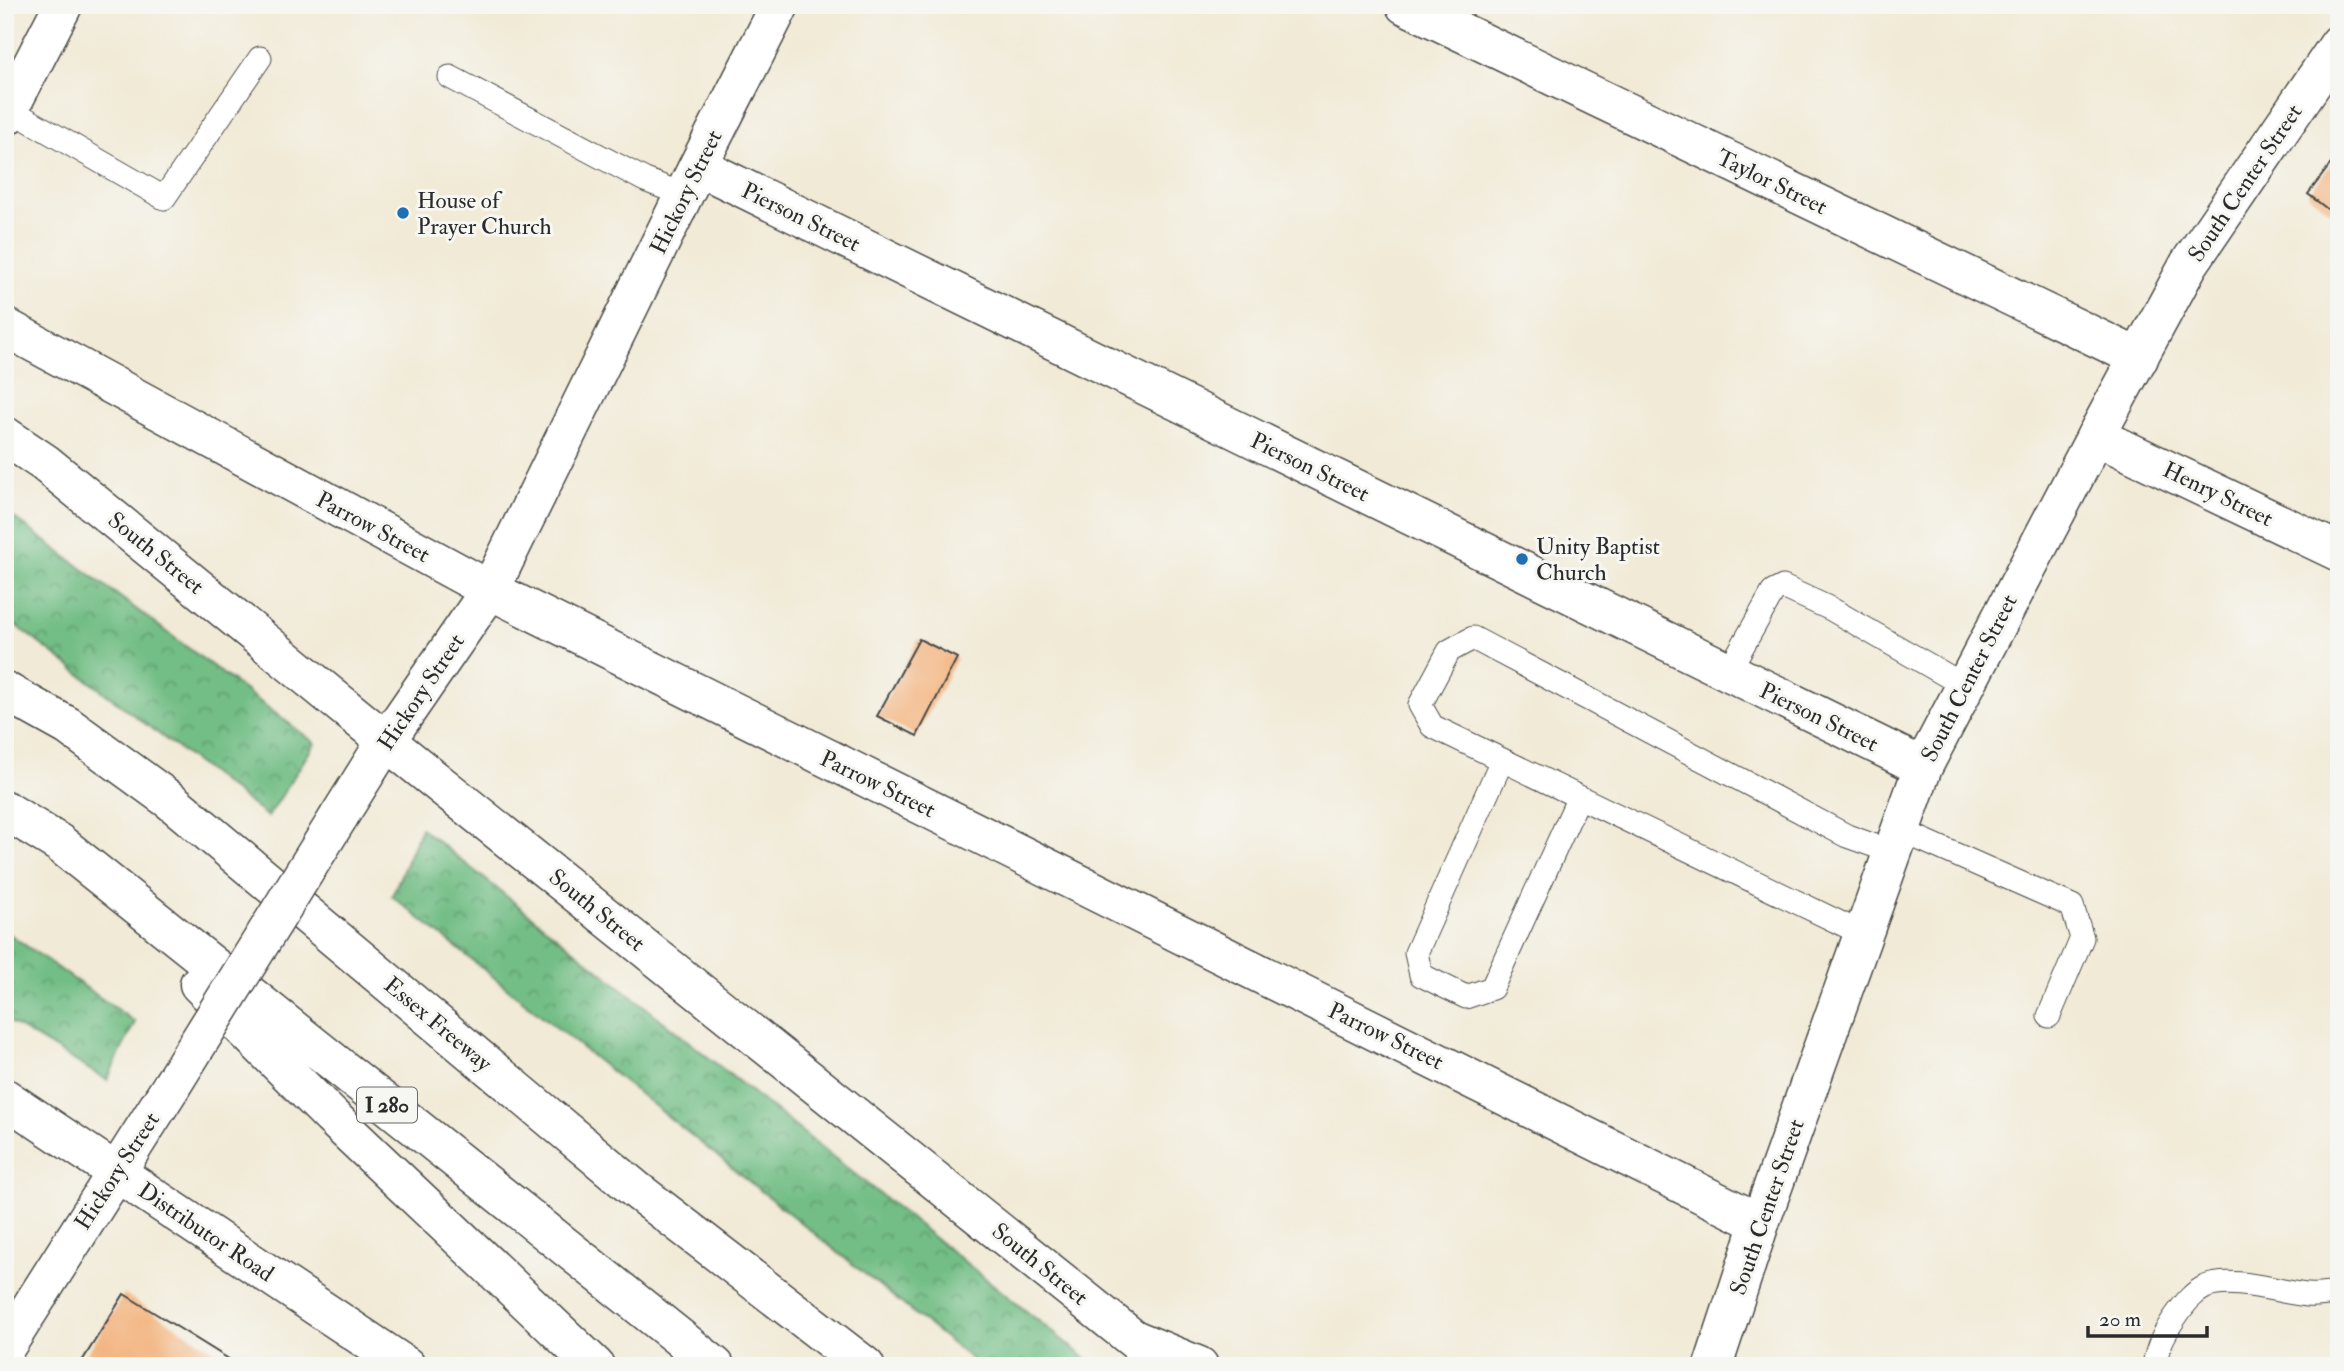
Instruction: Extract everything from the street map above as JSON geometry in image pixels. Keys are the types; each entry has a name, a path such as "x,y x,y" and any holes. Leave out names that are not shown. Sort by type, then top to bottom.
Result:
{"main road":[{"path":"10,100 63,5"},
{"name":"Hickory Street","path":"5,1348 172,1086 386,741 491,590 779,5"},
{"name":"Taylor Street","path":"1405,5 2138,358"},
{"name":"South Center Street","path":"1713,1366 1760,1223 1923,767 2189,264 2339,44"},
{"name":"Pierson Street","path":"691,180 1923,767"},
{"name":"Parrow Street","path":"5,327 491,590 1760,1223"},
{"name":"South Street","path":"5,436 46,463 386,741 1133,1338 1199,1366"},
{"name":"Henry Street","path":"2096,436 2339,552"},
{"path":"5,674 68,726"},
{"name":"Essex Freeway","path":"5,691 68,726 172,801 635,1189 865,1366"},
{"name":"I 280","path":"5,810 59,843 715,1366"},
{"path":"59,843 331,1116 595,1366"},
{"name":"Distributor Road","path":"5,1098 406,1366"},
{"path":"1133,1338 1167,1366"}],"lane":[{"path":"10,100 164,198 260,58"},
{"path":"450,77 645,180 691,180"},
{"path":"1728,672 1773,592 1783,587 1831,609 1965,686"},
{"path":"1863,934 1433,726 1420,705 1449,650 1473,638 1847,836 1896,841 2072,905 2082,938 2049,1017"},
{"path":"1502,760 1416,953 1421,975 1455,992 1466,997 1492,988 1579,797"},
{"path":"2154,1366 2167,1327 2190,1297 2206,1287 2239,1285 2309,1296 2339,1293"}],"green space":[{"path":"5,511 315,743 268,817 5,617"},
{"path":"421,828 1095,1366 980,1366 392,896"},
{"path":"5,931 135,1022 107,1080 5,1019"}],"building":[{"path":"2339,153 2339,218 2308,194"},
{"path":"919,639 957,658 917,736 877,716"},
{"path":"124,1294 240,1366 79,1366"}],"place":[{"name":"House of Prayer Church","path":"403,213"},
{"name":"Unity Baptist Church","path":"1522,559"}]}
